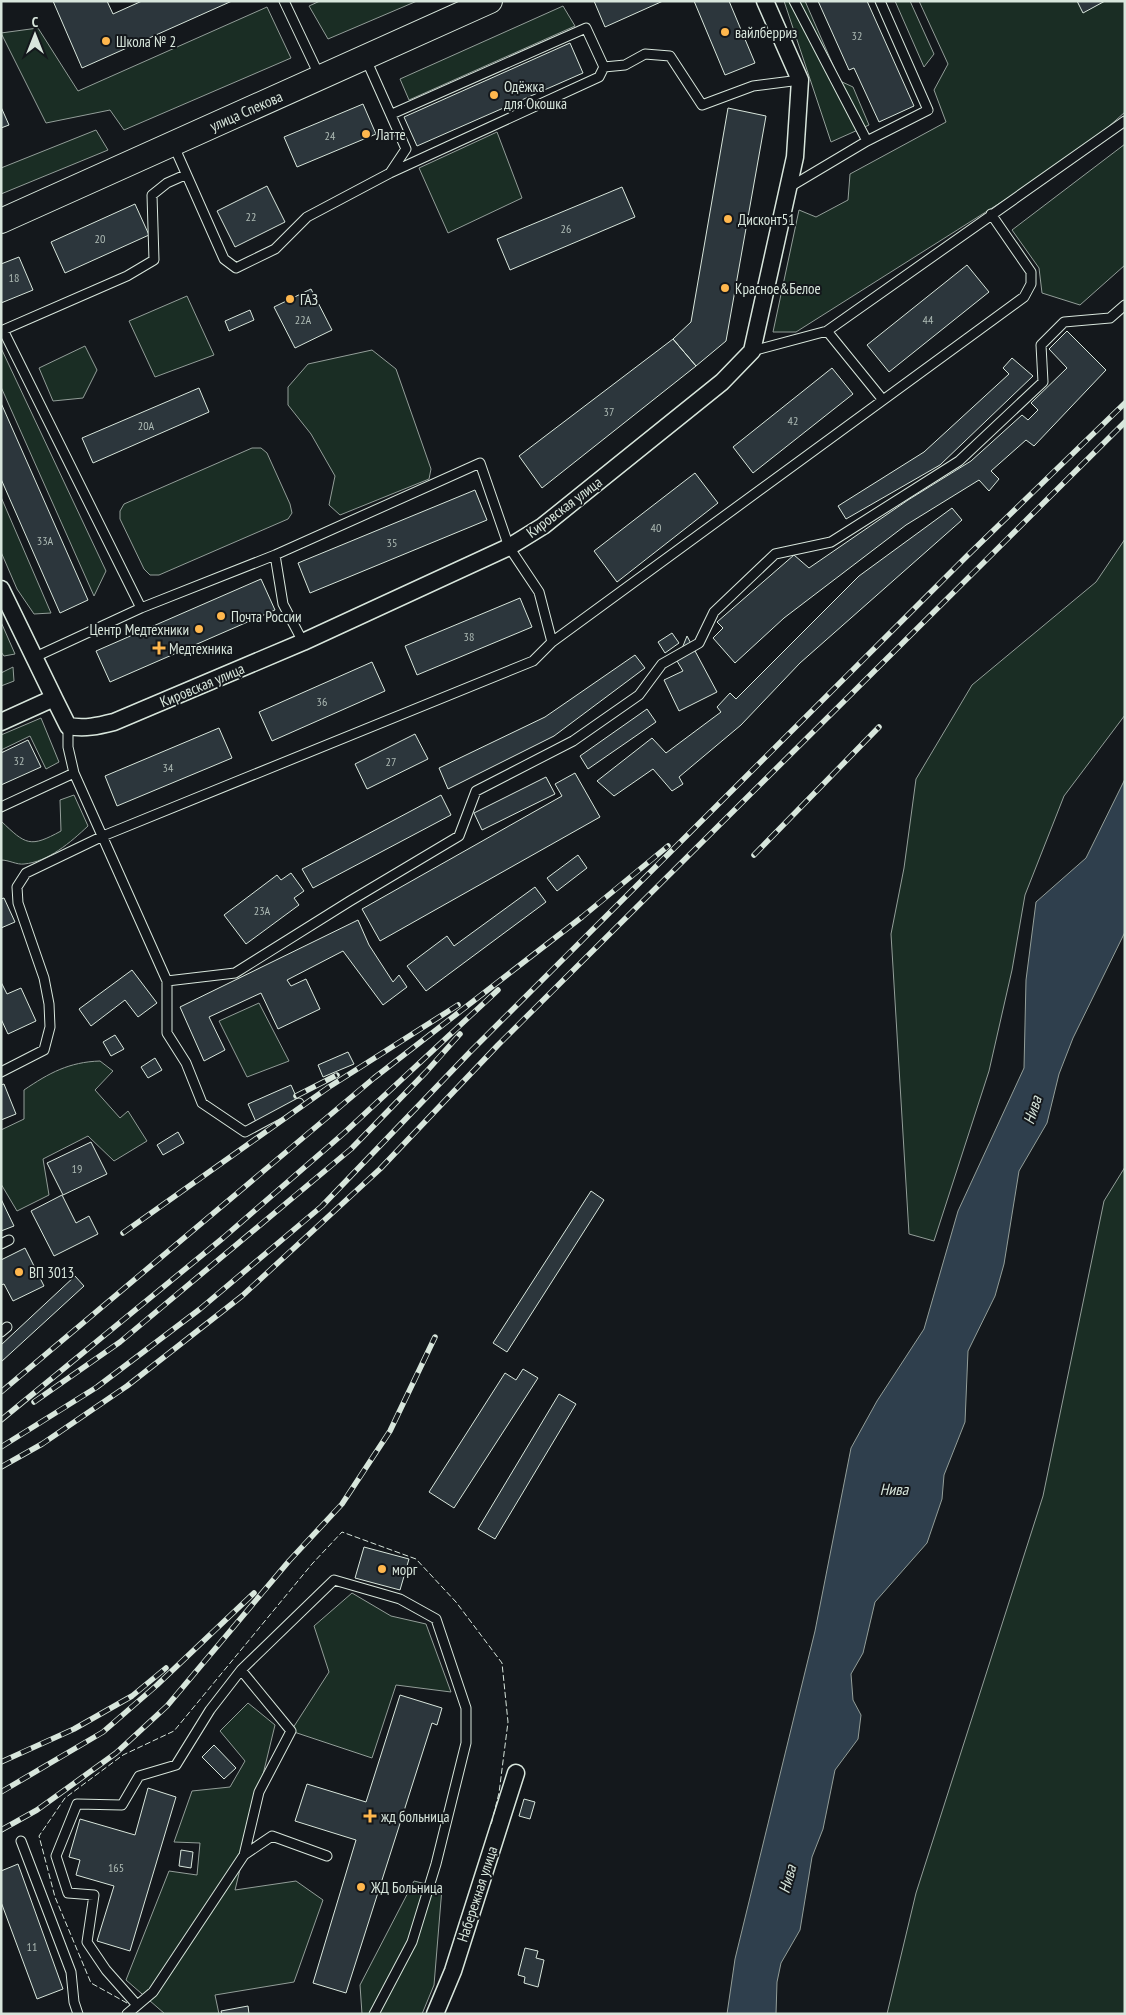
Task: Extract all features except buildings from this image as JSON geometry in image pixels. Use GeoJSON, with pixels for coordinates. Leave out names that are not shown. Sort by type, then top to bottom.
{"type":"FeatureCollection","features":[{"type":"Feature","properties":{"kind":"main road","name":"улица Спекова"},"geometry":{"type":"LineString","coordinates":[[1,220],[490,1]]}},
{"type":"Feature","properties":{"kind":"street"},"geometry":{"type":"LineString","coordinates":[[752,351],[786,189],[795,157],[800,80],[765,1]]}},
{"type":"Feature","properties":{"kind":"street","name":"Кировская улица"},"geometry":{"type":"LineString","coordinates":[[68,726],[94,727],[114,722],[303,642],[509,547],[559,514],[722,382],[752,351]]}},
{"type":"Feature","properties":{"kind":"street"},"geometry":{"type":"LineString","coordinates":[[1,589],[33,658],[68,726]]}},
{"type":"Feature","properties":{"kind":"street"},"geometry":{"type":"LineString","coordinates":[[1,722],[54,698]]}},
{"type":"Feature","properties":{"kind":"street","name":"Набережная улица"},"geometry":{"type":"LineString","coordinates":[[435,2014],[453,1971],[516,1774]]}},
{"type":"Feature","properties":{"kind":"lane"},"geometry":{"type":"LineString","coordinates":[[284,1],[320,78]]}},
{"type":"Feature","properties":{"kind":"lane"},"geometry":{"type":"LineString","coordinates":[[794,1],[867,141]]}},
{"type":"Feature","properties":{"kind":"lane"},"geometry":{"type":"LineString","coordinates":[[786,189],[867,141],[928,110],[880,1]]}},
{"type":"Feature","properties":{"kind":"lane"},"geometry":{"type":"LineString","coordinates":[[392,114],[586,28],[604,67]]}},
{"type":"Feature","properties":{"kind":"lane"},"geometry":{"type":"LineString","coordinates":[[604,67],[625,64],[645,54],[670,56],[702,105],[753,86],[800,80]]}},
{"type":"Feature","properties":{"kind":"lane"},"geometry":{"type":"LineString","coordinates":[[365,57],[406,148],[390,173]]}},
{"type":"Feature","properties":{"kind":"lane"},"geometry":{"type":"LineString","coordinates":[[172,144],[224,258],[236,268],[274,249],[307,217],[390,173],[599,77],[604,67]]}},
{"type":"Feature","properties":{"kind":"lane"},"geometry":{"type":"LineString","coordinates":[[752,351],[827,331],[1125,121]]}},
{"type":"Feature","properties":{"kind":"lane"},"geometry":{"type":"LineString","coordinates":[[141,608],[2,331],[127,276],[154,260],[152,195],[167,183],[185,174]]}},
{"type":"Feature","properties":{"kind":"lane"},"geometry":{"type":"LineString","coordinates":[[1,1072],[44,1050],[50,1027],[44,978],[18,903],[17,887],[26,872],[103,836],[533,661],[552,642],[1024,297],[1031,284],[1030,272],[991,214]]}},
{"type":"Feature","properties":{"kind":"lane"},"geometry":{"type":"LineString","coordinates":[[167,981],[235,973],[459,836],[476,791],[573,741],[639,695],[662,664],[699,642],[714,612],[775,554],[831,542],[958,461],[1043,382],[1041,345],[1064,322],[1110,318],[1125,305]]}},
{"type":"Feature","properties":{"kind":"lane"},"geometry":{"type":"LineString","coordinates":[[827,331],[883,400]]}},
{"type":"Feature","properties":{"kind":"lane"},"geometry":{"type":"LineString","coordinates":[[33,658],[141,608],[275,556],[480,463],[509,547],[539,592],[552,642]]}},
{"type":"Feature","properties":{"kind":"lane"},"geometry":{"type":"LineString","coordinates":[[275,556],[283,604],[303,642]]}},
{"type":"Feature","properties":{"kind":"lane"},"geometry":{"type":"LineString","coordinates":[[68,726],[68,747],[74,773],[167,981],[166,1033],[186,1063],[202,1103],[246,1132],[299,1103]]}},
{"type":"Feature","properties":{"kind":"lane"},"geometry":{"type":"LineString","coordinates":[[1,807],[74,773]]}},
{"type":"Feature","properties":{"kind":"lane"},"geometry":{"type":"LineString","coordinates":[[137,2005],[106,1970],[87,1942],[94,1895],[68,1893],[56,1856],[77,1804],[122,1805],[139,1776],[176,1765],[210,1710],[241,1670],[334,1580],[400,1599],[436,1619],[466,1708],[466,1743],[436,1864],[412,1942],[374,2014]]}},
{"type":"Feature","properties":{"kind":"lane"},"geometry":{"type":"LineString","coordinates":[[127,2014],[152,1992],[244,1855],[259,1792],[291,1731],[241,1670]]}},
{"type":"Feature","properties":{"kind":"lane"},"geometry":{"type":"LineString","coordinates":[[244,1855],[272,1836],[327,1856]]}},
{"type":"Feature","properties":{"kind":"lane"},"geometry":{"type":"LineString","coordinates":[[21,1841],[71,1972],[74,2002],[78,2014]]}},
{"type":"Feature","properties":{"kind":"green space"},"geometry":{"type":"Polygon","coordinates":[[[320,1],[417,1],[328,39],[309,6],[320,1]]]}},
{"type":"Feature","properties":{"kind":"green space"},"geometry":{"type":"Polygon","coordinates":[[[784,1],[805,1],[840,81],[853,87],[869,125],[831,142],[784,1]]]}},
{"type":"Feature","properties":{"kind":"green space"},"geometry":{"type":"Polygon","coordinates":[[[895,1],[910,1],[934,54],[924,67],[895,1]]]}},
{"type":"Feature","properties":{"kind":"green space"},"geometry":{"type":"Polygon","coordinates":[[[919,1],[1125,1],[1125,112],[1079,153],[796,332],[773,332],[799,210],[816,217],[848,200],[850,174],[946,122],[934,90],[948,64],[919,1]]]}},
{"type":"Feature","properties":{"kind":"green space"},"geometry":{"type":"Polygon","coordinates":[[[563,6],[575,26],[409,100],[400,79],[563,6]]]}},
{"type":"Feature","properties":{"kind":"green space"},"geometry":{"type":"Polygon","coordinates":[[[267,7],[291,58],[124,130],[110,110],[46,123],[1,33],[38,28],[78,91],[267,7]]]}},
{"type":"Feature","properties":{"kind":"green space"},"geometry":{"type":"Polygon","coordinates":[[[96,130],[108,150],[1,194],[1,168],[96,130]]]}},
{"type":"Feature","properties":{"kind":"green space"},"geometry":{"type":"Polygon","coordinates":[[[497,132],[522,198],[448,233],[419,168],[497,132]]]}},
{"type":"Feature","properties":{"kind":"green space"},"geometry":{"type":"Polygon","coordinates":[[[1125,144],[1125,265],[1080,305],[1042,293],[1039,268],[1012,230],[1125,144]]]}},
{"type":"Feature","properties":{"kind":"green space"},"geometry":{"type":"Polygon","coordinates":[[[187,296],[214,355],[155,377],[129,321],[187,296]]]}},
{"type":"Feature","properties":{"kind":"green space"},"geometry":{"type":"Polygon","coordinates":[[[85,346],[97,370],[83,398],[53,401],[39,368],[85,346]]]}},
{"type":"Feature","properties":{"kind":"green space"},"geometry":{"type":"Polygon","coordinates":[[[1,348],[106,571],[94,596],[1,387],[1,348]]]}},
{"type":"Feature","properties":{"kind":"green space"},"geometry":{"type":"Polygon","coordinates":[[[372,350],[396,369],[431,469],[429,479],[340,515],[329,505],[335,476],[311,434],[288,405],[288,387],[308,364],[372,350]]]}},
{"type":"Feature","properties":{"kind":"green space"},"geometry":{"type":"Polygon","coordinates":[[[252,448],[261,448],[267,453],[290,504],[292,513],[288,519],[159,575],[150,575],[144,569],[120,519],[120,511],[124,504],[252,448]]]}},
{"type":"Feature","properties":{"kind":"green space"},"geometry":{"type":"Polygon","coordinates":[[[1,497],[51,613],[34,614],[17,589],[1,552],[1,497]]]}},
{"type":"Feature","properties":{"kind":"green space"},"geometry":{"type":"Polygon","coordinates":[[[1125,539],[1125,715],[1064,796],[1025,895],[1012,970],[989,1071],[934,1241],[909,1234],[891,934],[904,868],[916,779],[972,685],[1096,582],[1125,539]]]}},
{"type":"Feature","properties":{"kind":"green space"},"geometry":{"type":"Polygon","coordinates":[[[1,622],[15,654],[4,656],[1,652],[1,622]]]}},
{"type":"Feature","properties":{"kind":"green space"},"geometry":{"type":"Polygon","coordinates":[[[13,667],[14,681],[1,686],[1,673],[13,667]]]}},
{"type":"Feature","properties":{"kind":"green space"},"geometry":{"type":"Polygon","coordinates":[[[41,718],[59,762],[46,769],[30,736],[1,750],[1,735],[41,718]]]}},
{"type":"Feature","properties":{"kind":"green space"},"geometry":{"type":"Polygon","coordinates":[[[74,795],[88,826],[67,845],[33,862],[21,864],[1,860],[1,821],[23,839],[35,842],[42,840],[61,831],[60,800],[74,795]]]}},
{"type":"Feature","properties":{"kind":"green space"},"geometry":{"type":"Polygon","coordinates":[[[259,1003],[289,1061],[247,1077],[219,1021],[259,1003]]]}},
{"type":"Feature","properties":{"kind":"green space"},"geometry":{"type":"Polygon","coordinates":[[[100,1061],[113,1071],[95,1090],[120,1118],[128,1111],[147,1141],[114,1161],[88,1136],[43,1159],[49,1195],[17,1211],[1,1184],[1,1130],[24,1119],[24,1090],[42,1078],[69,1066],[100,1061]]]}},
{"type":"Feature","properties":{"kind":"green space"},"geometry":{"type":"Polygon","coordinates":[[[1125,1167],[1125,2014],[887,2014],[916,1893],[1043,1496],[1104,1201],[1125,1167]]]}},
{"type":"Feature","properties":{"kind":"green space"},"geometry":{"type":"Polygon","coordinates":[[[352,1593],[391,1616],[426,1624],[451,1692],[396,1685],[372,1758],[291,1731],[329,1672],[314,1626],[352,1593]]]}},
{"type":"Feature","properties":{"kind":"green space"},"geometry":{"type":"Polygon","coordinates":[[[248,1703],[275,1725],[235,1890],[296,1881],[323,1900],[294,1982],[215,1995],[219,2014],[165,2014],[126,1980],[169,1871],[197,1875],[200,1843],[174,1842],[192,1791],[230,1787],[245,1761],[220,1731],[248,1703]]]}},
{"type":"Feature","properties":{"kind":"green space"},"geometry":{"type":"Polygon","coordinates":[[[414,1881],[442,1888],[434,1985],[422,2014],[362,2014],[360,1985],[414,1881]]]}},
{"type":"Feature","properties":{"kind":"water","name":"Нива"},"geometry":{"type":"Polygon","coordinates":[[[1125,779],[1125,932],[1073,1038],[1059,1074],[1047,1123],[1019,1171],[1004,1264],[995,1296],[968,1351],[965,1422],[944,1475],[942,1499],[927,1543],[875,1602],[863,1653],[851,1674],[853,1700],[861,1715],[858,1739],[835,1770],[823,1829],[812,1857],[800,1930],[781,1963],[777,1982],[776,2014],[727,2014],[735,1959],[815,1631],[851,1448],[877,1401],[924,1329],[958,1211],[1024,1068],[1026,980],[1036,902],[1086,858],[1125,779]]]}},
{"type":"Feature","properties":{"kind":"railway"},"geometry":{"type":"LineString","coordinates":[[1,1447],[97,1387],[200,1309],[322,1206],[471,1051],[967,556],[1125,403]]}},
{"type":"Feature","properties":{"kind":"railway"},"geometry":{"type":"LineString","coordinates":[[1,1467],[42,1444],[127,1386],[242,1296],[380,1169],[498,1045],[1125,422]]}},
{"type":"Feature","properties":{"kind":"railway"},"geometry":{"type":"LineString","coordinates":[[754,855],[879,727]]}},
{"type":"Feature","properties":{"kind":"railway"},"geometry":{"type":"LineString","coordinates":[[1,1392],[374,1078],[582,917],[668,846]]}},
{"type":"Feature","properties":{"kind":"railway"},"geometry":{"type":"LineString","coordinates":[[1,1420],[223,1238],[344,1133],[498,990]]}},
{"type":"Feature","properties":{"kind":"railway"},"geometry":{"type":"LineString","coordinates":[[123,1233],[329,1087],[458,1005]]}},
{"type":"Feature","properties":{"kind":"railway"},"geometry":{"type":"LineString","coordinates":[[34,1402],[120,1342],[351,1149],[460,1034]]}},
{"type":"Feature","properties":{"kind":"railway"},"geometry":{"type":"LineString","coordinates":[[296,1096],[337,1075]]}},
{"type":"Feature","properties":{"kind":"railway"},"geometry":{"type":"LineString","coordinates":[[1,1830],[37,1810],[116,1753],[167,1706],[289,1561],[342,1504],[390,1431],[435,1337]]}},
{"type":"Feature","properties":{"kind":"railway"},"geometry":{"type":"LineString","coordinates":[[1,1792],[103,1732],[157,1685],[254,1593]]}},
{"type":"Feature","properties":{"kind":"railway"},"geometry":{"type":"LineString","coordinates":[[1,1762],[74,1729],[132,1696],[166,1668]]}},
{"type":"Feature","properties":{"kind":"fence"},"geometry":{"type":"LineString","coordinates":[[127,2003],[91,1983],[55,1897],[39,1836],[65,1798],[123,1755],[174,1731],[312,1564],[342,1532],[416,1559],[456,1602],[502,1663],[508,1722],[499,1793],[491,1825]]}},
{"type":"Feature","properties":{"kind":"place","name":"вайлберриз"},"geometry":{"type":"Point","coordinates":[725,32]}},
{"type":"Feature","properties":{"kind":"place","name":"Школа № 2"},"geometry":{"type":"Point","coordinates":[106,41]}},
{"type":"Feature","properties":{"kind":"place","name":"Одёжка для Окошка"},"geometry":{"type":"Point","coordinates":[494,95]}},
{"type":"Feature","properties":{"kind":"place","name":"Латте"},"geometry":{"type":"Point","coordinates":[366,134]}},
{"type":"Feature","properties":{"kind":"place","name":"Дисконт51"},"geometry":{"type":"Point","coordinates":[728,219]}},
{"type":"Feature","properties":{"kind":"place","name":"Красное&Белое"},"geometry":{"type":"Point","coordinates":[725,288]}},
{"type":"Feature","properties":{"kind":"place","name":"ГАЗ"},"geometry":{"type":"Point","coordinates":[290,299]}},
{"type":"Feature","properties":{"kind":"place","name":"Почта России"},"geometry":{"type":"Point","coordinates":[221,616]}},
{"type":"Feature","properties":{"kind":"place","name":"Центр Медтехники"},"geometry":{"type":"Point","coordinates":[199,629]}},
{"type":"Feature","properties":{"kind":"place","name":"Медтехника"},"geometry":{"type":"Point","coordinates":[159,648]}},
{"type":"Feature","properties":{"kind":"place","name":"ВП 3013"},"geometry":{"type":"Point","coordinates":[19,1272]}},
{"type":"Feature","properties":{"kind":"place","name":"морг"},"geometry":{"type":"Point","coordinates":[382,1569]}},
{"type":"Feature","properties":{"kind":"place","name":"жд больница"},"geometry":{"type":"Point","coordinates":[370,1816]}},
{"type":"Feature","properties":{"kind":"place","name":"ЖД Больница"},"geometry":{"type":"Point","coordinates":[361,1887]}}]}
